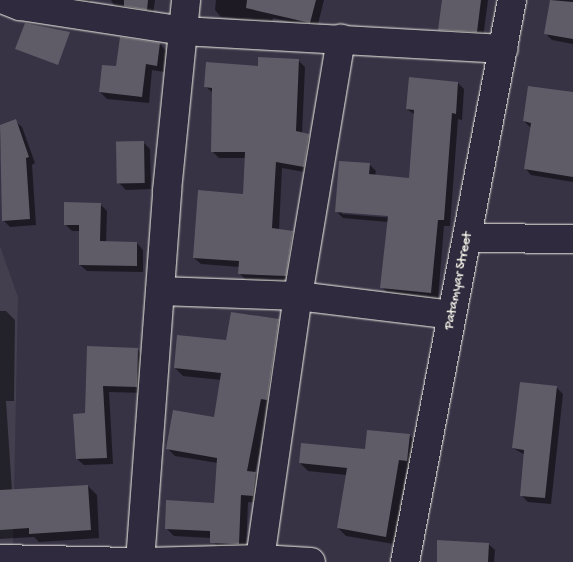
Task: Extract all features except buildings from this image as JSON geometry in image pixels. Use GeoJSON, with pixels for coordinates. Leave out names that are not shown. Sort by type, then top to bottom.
{"type":"FeatureCollection","features":[{"type":"Feature","properties":{"kind":"street"},"geometry":{"type":"LineString","coordinates":[[4,0],[20,6],[183,31],[502,49]]}},
{"type":"Feature","properties":{"kind":"street"},"geometry":{"type":"LineString","coordinates":[[186,0],[160,291],[142,562],[260,560],[311,562]]}},
{"type":"Feature","properties":{"kind":"street","name":"Patamyar Street"},"geometry":{"type":"LineString","coordinates":[[405,562],[512,0]]}},
{"type":"Feature","properties":{"kind":"street"},"geometry":{"type":"LineString","coordinates":[[260,560],[298,296],[341,40]]}},
{"type":"Feature","properties":{"kind":"street"},"geometry":{"type":"LineString","coordinates":[[467,238],[573,239]]}},
{"type":"Feature","properties":{"kind":"street"},"geometry":{"type":"LineString","coordinates":[[160,291],[298,296],[452,315]]}},
{"type":"Feature","properties":{"kind":"street"},"geometry":{"type":"LineString","coordinates":[[0,558],[134,562]]}},
{"type":"Feature","properties":{"kind":"shaded area"},"geometry":{"type":"Polygon","coordinates":[[[0,246],[18,297],[13,547],[0,547],[0,246]]]}}]}
